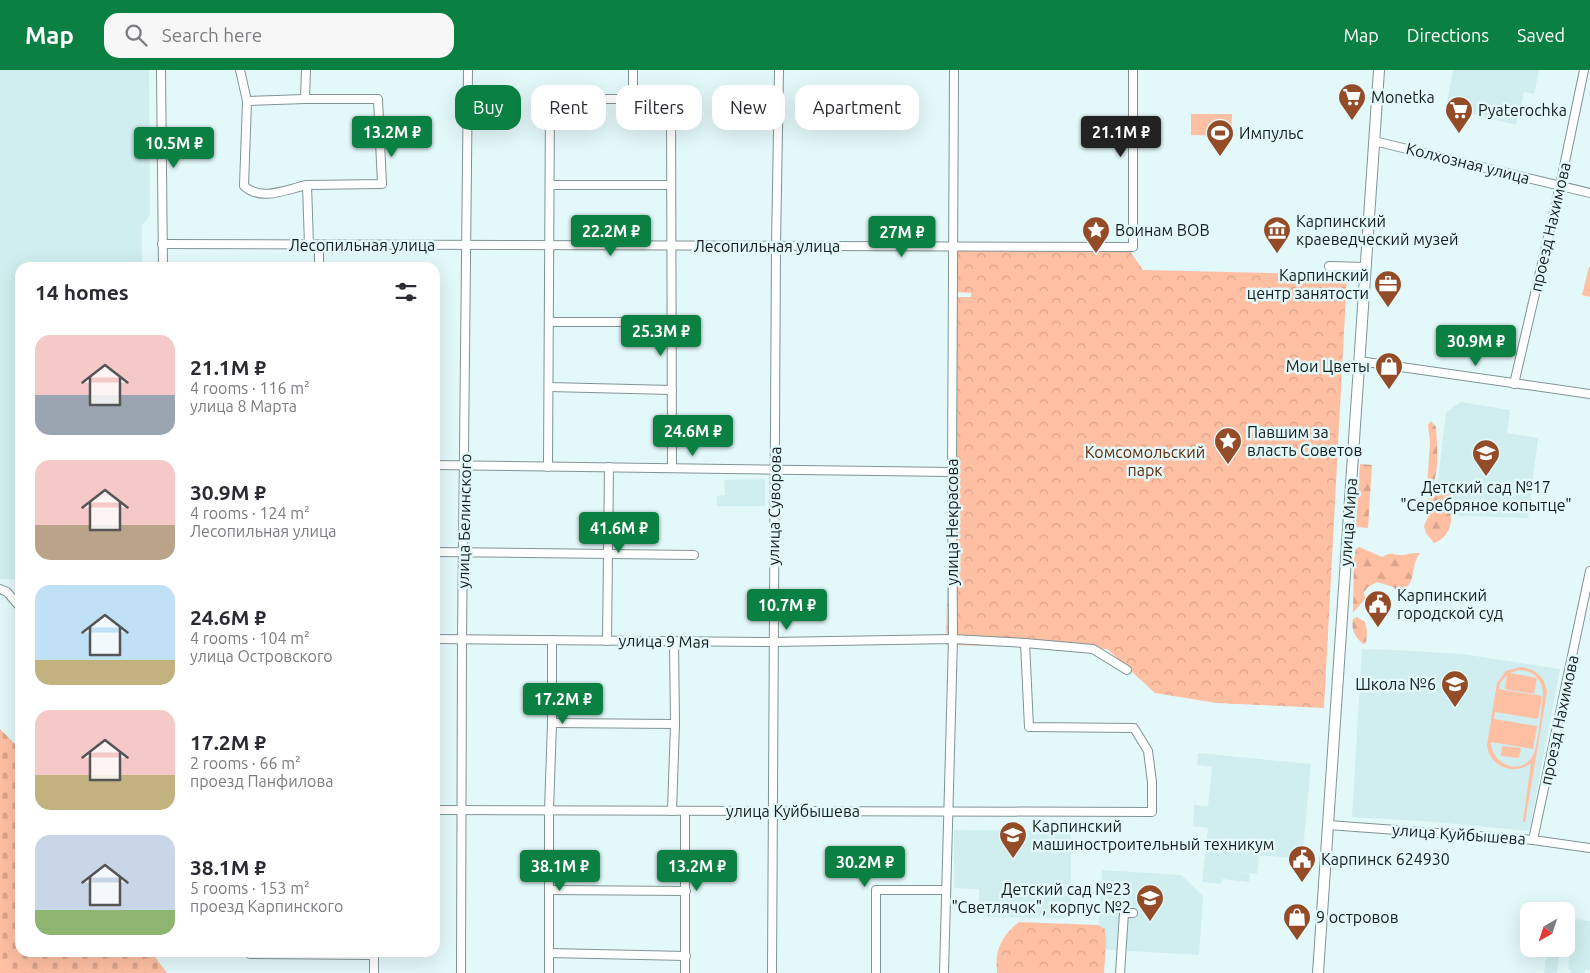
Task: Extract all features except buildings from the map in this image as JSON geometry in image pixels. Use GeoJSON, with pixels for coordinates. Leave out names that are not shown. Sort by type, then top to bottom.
{"type":"FeatureCollection","features":[{"type":"Feature","properties":{"kind":"main road","name":"улица Мира"},"geometry":{"type":"LineString","coordinates":[[1318,973],[1379,70]]}},
{"type":"Feature","properties":{"kind":"street"},"geometry":{"type":"LineString","coordinates":[[161,70],[163,262]]}},
{"type":"Feature","properties":{"kind":"street"},"geometry":{"type":"LineString","coordinates":[[240,70],[246,101],[244,186],[259,194],[272,194],[307,185],[382,184],[378,99],[246,101]]}},
{"type":"Feature","properties":{"kind":"street"},"geometry":{"type":"LineString","coordinates":[[305,99],[306,70]]}},
{"type":"Feature","properties":{"kind":"street","name":"улица Белинского"},"geometry":{"type":"LineString","coordinates":[[461,973],[462,639],[468,70]]}},
{"type":"Feature","properties":{"kind":"street"},"geometry":{"type":"LineString","coordinates":[[633,70],[633,85]]}},
{"type":"Feature","properties":{"kind":"street","name":"улица Суворова"},"geometry":{"type":"LineString","coordinates":[[772,973],[772,642],[779,70]]}},
{"type":"Feature","properties":{"kind":"street","name":"улица Некрасова"},"geometry":{"type":"LineString","coordinates":[[944,973],[953,639],[954,70]]}},
{"type":"Feature","properties":{"kind":"street","name":"Лесопильная улица"},"geometry":{"type":"LineString","coordinates":[[162,244],[1133,247],[1133,70]]}},
{"type":"Feature","properties":{"kind":"street","name":"проезд Нахимова"},"geometry":{"type":"LineString","coordinates":[[1514,384],[1560,186],[1584,70]]}},
{"type":"Feature","properties":{"kind":"street"},"geometry":{"type":"LineString","coordinates":[[548,467],[550,99],[616,99]]}},
{"type":"Feature","properties":{"kind":"street"},"geometry":{"type":"LineString","coordinates":[[671,130],[672,468]]}},
{"type":"Feature","properties":{"kind":"street","name":"Колхозная улица"},"geometry":{"type":"LineString","coordinates":[[1374,141],[1590,193]]}},
{"type":"Feature","properties":{"kind":"street"},"geometry":{"type":"LineString","coordinates":[[550,184],[671,185]]}},
{"type":"Feature","properties":{"kind":"street"},"geometry":{"type":"LineString","coordinates":[[307,185],[309,245]]}},
{"type":"Feature","properties":{"kind":"street"},"geometry":{"type":"LineString","coordinates":[[319,245],[319,262]]}},
{"type":"Feature","properties":{"kind":"street"},"geometry":{"type":"LineString","coordinates":[[1329,266],[1366,268]]}},
{"type":"Feature","properties":{"kind":"street"},"geometry":{"type":"LineString","coordinates":[[550,322],[672,322]]}},
{"type":"Feature","properties":{"kind":"street"},"geometry":{"type":"LineString","coordinates":[[1359,361],[1590,394]]}},
{"type":"Feature","properties":{"kind":"street"},"geometry":{"type":"LineString","coordinates":[[549,387],[672,390]]}},
{"type":"Feature","properties":{"kind":"street"},"geometry":{"type":"LineString","coordinates":[[440,465],[952,472]]}},
{"type":"Feature","properties":{"kind":"street"},"geometry":{"type":"LineString","coordinates":[[606,641],[610,468]]}},
{"type":"Feature","properties":{"kind":"street"},"geometry":{"type":"LineString","coordinates":[[440,552],[694,555]]}},
{"type":"Feature","properties":{"kind":"street","name":"проезд Нахимова"},"geometry":{"type":"LineString","coordinates":[[1533,840],[1586,608],[1590,571]]}},
{"type":"Feature","properties":{"kind":"street"},"geometry":{"type":"LineString","coordinates":[[0,589],[7,592],[15,601]]}},
{"type":"Feature","properties":{"kind":"street","name":"улица 9 Мая"},"geometry":{"type":"LineString","coordinates":[[440,639],[772,642],[953,639],[1093,649],[1127,670]]}},
{"type":"Feature","properties":{"kind":"street"},"geometry":{"type":"LineString","coordinates":[[549,973],[552,640]]}},
{"type":"Feature","properties":{"kind":"street"},"geometry":{"type":"LineString","coordinates":[[672,811],[675,724],[674,641]]}},
{"type":"Feature","properties":{"kind":"street","name":"улица Куйбышева"},"geometry":{"type":"LineString","coordinates":[[440,810],[1152,812],[1152,782],[1148,751],[1134,728],[1029,726],[1025,643]]}},
{"type":"Feature","properties":{"kind":"street"},"geometry":{"type":"LineString","coordinates":[[552,723],[675,724]]}},
{"type":"Feature","properties":{"kind":"street"},"geometry":{"type":"LineString","coordinates":[[685,811],[685,973]]}},
{"type":"Feature","properties":{"kind":"street","name":"улица Куйбышева"},"geometry":{"type":"LineString","coordinates":[[1328,825],[1533,840],[1590,848]]}},
{"type":"Feature","properties":{"kind":"street"},"geometry":{"type":"LineString","coordinates":[[549,890],[686,892]]}},
{"type":"Feature","properties":{"kind":"street"},"geometry":{"type":"LineString","coordinates":[[876,973],[876,890],[946,890]]}},
{"type":"Feature","properties":{"kind":"street"},"geometry":{"type":"LineString","coordinates":[[1120,973],[1124,913],[1133,913]]}},
{"type":"Feature","properties":{"kind":"street"},"geometry":{"type":"LineString","coordinates":[[549,953],[686,956]]}},
{"type":"Feature","properties":{"kind":"street"},"geometry":{"type":"LineString","coordinates":[[374,957],[374,973]]}},
{"type":"Feature","properties":{"kind":"shaded area"},"geometry":{"type":"Polygon","coordinates":[[[0,70],[149,70],[150,215],[142,225],[142,262],[15,262],[15,579],[0,579],[0,70]]]}},
{"type":"Feature","properties":{"kind":"shaded area"},"geometry":{"type":"Polygon","coordinates":[[[1453,70],[1539,70],[1534,94],[1524,92],[1516,125],[1446,108],[1453,70]]]}},
{"type":"Feature","properties":{"kind":"shaded area","name":"Детский сад №17 \"Серебряное копытце\""},"geometry":{"type":"Polygon","coordinates":[[[1461,402],[1510,410],[1507,433],[1538,438],[1528,518],[1434,515],[1446,412],[1461,402]]]}},
{"type":"Feature","properties":{"kind":"shaded area"},"geometry":{"type":"Polygon","coordinates":[[[765,479],[765,506],[717,506],[717,496],[725,495],[724,480],[765,479]]]}},
{"type":"Feature","properties":{"kind":"shaded area","name":"Школа №6"},"geometry":{"type":"Polygon","coordinates":[[[1362,649],[1462,654],[1560,669],[1529,831],[1435,822],[1352,817],[1362,649]]]}},
{"type":"Feature","properties":{"kind":"shaded area"},"geometry":{"type":"Polygon","coordinates":[[[1198,753],[1311,764],[1302,859],[1259,855],[1257,874],[1240,872],[1250,874],[1249,882],[1222,879],[1221,884],[1202,882],[1208,828],[1193,826],[1194,805],[1208,806],[1212,767],[1197,765],[1198,753]]]}},
{"type":"Feature","properties":{"kind":"shaded area","name":"Карпинский машиностроительный техникум"},"geometry":{"type":"Polygon","coordinates":[[[954,830],[1071,831],[1071,918],[984,917],[984,904],[979,904],[979,889],[954,888],[954,830]]]}},
{"type":"Feature","properties":{"kind":"shaded area","name":"Детский сад №23 \"Светлячок\", корпус №2"},"geometry":{"type":"Polygon","coordinates":[[[1102,870],[1181,875],[1203,896],[1199,955],[1097,949],[1102,870]]]}},
{"type":"Feature","properties":{"kind":"shaded area"},"geometry":{"type":"Polygon","coordinates":[[[1575,919],[1590,921],[1590,970],[1585,970],[1585,973],[1570,973],[1571,969],[1568,969],[1569,958],[1575,958],[1575,919]]]}},
{"type":"Feature","properties":{"kind":"shaded area"},"geometry":{"type":"Polygon","coordinates":[[[1546,958],[1559,958],[1557,973],[1544,973],[1546,958]]]}},
{"type":"Feature","properties":{"kind":"green space"},"geometry":{"type":"Polygon","coordinates":[[[1191,114],[1232,114],[1231,136],[1191,135],[1191,114]]]}},
{"type":"Feature","properties":{"kind":"green space","name":"Комсомольский парк"},"geometry":{"type":"Polygon","coordinates":[[[956,247],[1130,251],[1143,270],[1347,276],[1324,708],[1216,703],[1155,693],[1107,649],[946,645],[954,297],[971,297],[971,293],[955,292],[956,247]]]}},
{"type":"Feature","properties":{"kind":"green space"},"geometry":{"type":"Polygon","coordinates":[[[1590,267],[1590,297],[1582,295],[1590,267]]]}},
{"type":"Feature","properties":{"kind":"green space"},"geometry":{"type":"Polygon","coordinates":[[[1431,421],[1436,427],[1437,459],[1436,475],[1431,488],[1427,487],[1430,442],[1428,425],[1431,421]]]}},
{"type":"Feature","properties":{"kind":"green space"},"geometry":{"type":"Polygon","coordinates":[[[1360,464],[1372,465],[1368,528],[1356,527],[1360,464]]]}},
{"type":"Feature","properties":{"kind":"green space"},"geometry":{"type":"Polygon","coordinates":[[[1440,492],[1452,493],[1453,498],[1445,505],[1451,515],[1451,521],[1448,532],[1434,543],[1426,533],[1424,526],[1428,517],[1429,499],[1440,492]]]}},
{"type":"Feature","properties":{"kind":"green space"},"geometry":{"type":"Polygon","coordinates":[[[1359,547],[1382,557],[1391,554],[1420,553],[1414,565],[1412,579],[1406,588],[1400,593],[1393,587],[1377,582],[1368,587],[1364,592],[1365,599],[1353,613],[1354,559],[1356,549],[1359,547]]]}},
{"type":"Feature","properties":{"kind":"green space"},"geometry":{"type":"Polygon","coordinates":[[[1357,617],[1365,622],[1367,631],[1366,643],[1363,644],[1353,630],[1353,619],[1357,617]]]}},
{"type":"Feature","properties":{"kind":"green space"},"geometry":{"type":"Polygon","coordinates":[[[1520,667],[1535,671],[1542,678],[1547,692],[1525,822],[1523,822],[1531,763],[1518,769],[1504,767],[1492,759],[1487,745],[1497,683],[1506,671],[1520,667]],[[1523,670],[1510,673],[1537,678],[1534,694],[1505,689],[1507,675],[1500,683],[1499,689],[1542,696],[1538,719],[1495,712],[1494,719],[1537,726],[1533,749],[1491,742],[1493,751],[1502,763],[1516,767],[1523,765],[1534,753],[1539,733],[1543,695],[1543,689],[1536,676],[1523,670]]]}},
{"type":"Feature","properties":{"kind":"green space"},"geometry":{"type":"Polygon","coordinates":[[[0,729],[15,744],[15,957],[155,957],[167,973],[0,973],[0,729]]]}},
{"type":"Feature","properties":{"kind":"green space"},"geometry":{"type":"Polygon","coordinates":[[[1502,746],[1521,748],[1519,758],[1501,756],[1502,746]]]}},
{"type":"Feature","properties":{"kind":"green space"},"geometry":{"type":"Polygon","coordinates":[[[1019,922],[1098,925],[1105,929],[1104,973],[997,973],[998,951],[1002,941],[1019,922]]]}},
{"type":"Feature","properties":{"kind":"place","name":"Monetka"},"geometry":{"type":"Point","coordinates":[1352,121]}},
{"type":"Feature","properties":{"kind":"place","name":"Pyaterochka"},"geometry":{"type":"Point","coordinates":[1459,134]}},
{"type":"Feature","properties":{"kind":"place","name":"Импульс"},"geometry":{"type":"Point","coordinates":[1220,157]}},
{"type":"Feature","properties":{"kind":"place","name":"Воинам ВОВ"},"geometry":{"type":"Point","coordinates":[1096,254]}},
{"type":"Feature","properties":{"kind":"place","name":"Карпинский краеведческий музей"},"geometry":{"type":"Point","coordinates":[1277,254]}},
{"type":"Feature","properties":{"kind":"place","name":"Карпинский центр занятости"},"geometry":{"type":"Point","coordinates":[1388,308]}},
{"type":"Feature","properties":{"kind":"place","name":"Мои Цветы"},"geometry":{"type":"Point","coordinates":[1389,390]}},
{"type":"Feature","properties":{"kind":"place","name":"Павшим за власть Советов"},"geometry":{"type":"Point","coordinates":[1228,465]}},
{"type":"Feature","properties":{"kind":"place","name":"Детский сад №17 \"Серебряное копытце\""},"geometry":{"type":"Point","coordinates":[1486,477]}},
{"type":"Feature","properties":{"kind":"place","name":"Карпинский городской суд"},"geometry":{"type":"Point","coordinates":[1378,628]}},
{"type":"Feature","properties":{"kind":"place","name":"Школа №6"},"geometry":{"type":"Point","coordinates":[1455,708]}},
{"type":"Feature","properties":{"kind":"place","name":"Карпинский машиностроительный техникум"},"geometry":{"type":"Point","coordinates":[1013,859]}},
{"type":"Feature","properties":{"kind":"place","name":"Карпинск 624930"},"geometry":{"type":"Point","coordinates":[1302,883]}},
{"type":"Feature","properties":{"kind":"place","name":"Детский сад №23 \"Светлячок\", корпус №2"},"geometry":{"type":"Point","coordinates":[1150,922]}},
{"type":"Feature","properties":{"kind":"place","name":"9 островов"},"geometry":{"type":"Point","coordinates":[1297,941]}}]}
